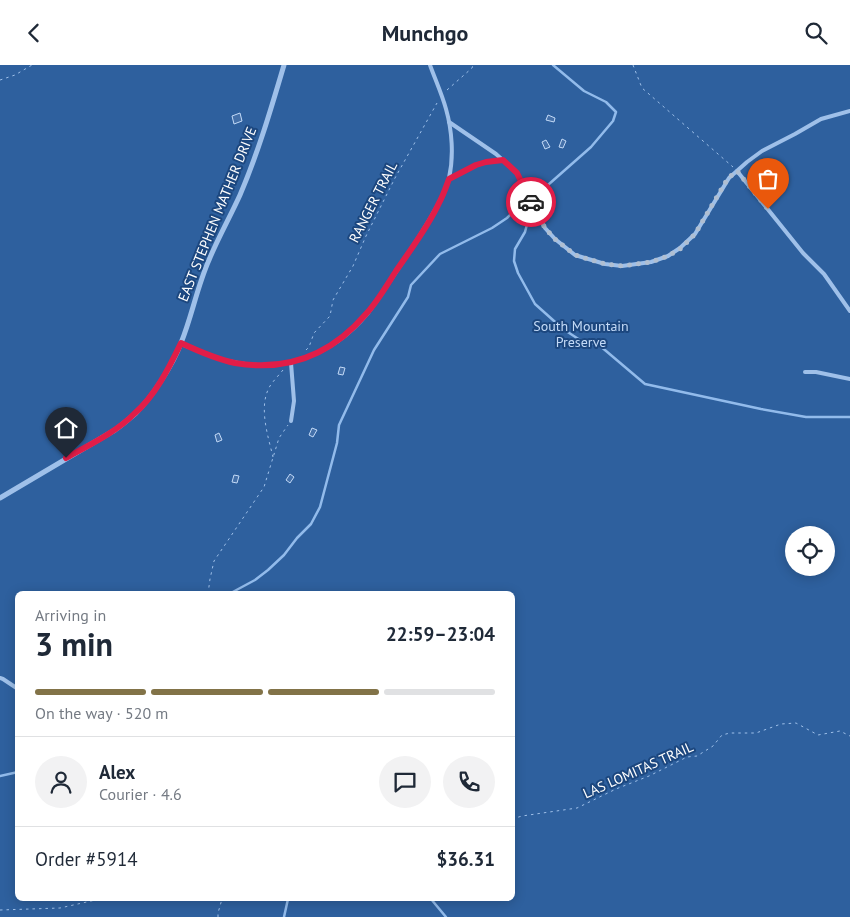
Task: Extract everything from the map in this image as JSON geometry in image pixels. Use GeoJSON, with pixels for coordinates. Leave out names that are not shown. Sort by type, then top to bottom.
{"type":"FeatureCollection","features":[{"type":"Feature","properties":{"kind":"street","name":"EAST STEPHEN MATHER DRIVE"},"geometry":{"type":"LineString","coordinates":[[0,498],[115,430],[135,413],[150,396],[165,374],[181,343],[196,292],[208,261],[248,176],[284,65]]}},
{"type":"Feature","properties":{"kind":"lane"},"geometry":{"type":"LineString","coordinates":[[181,343],[208,355],[234,363],[290,365],[331,345],[355,327],[368,313],[431,217],[449,179],[451,154],[449,122],[446,107],[430,65]]}},
{"type":"Feature","properties":{"kind":"lane"},"geometry":{"type":"LineString","coordinates":[[449,122],[503,160],[517,173],[545,228],[555,239],[575,255],[605,264],[622,266],[651,262],[680,249],[695,234],[728,178],[747,162],[762,151],[795,135],[821,119],[850,111]]}},
{"type":"Feature","properties":{"kind":"lane"},"geometry":{"type":"LineString","coordinates":[[449,179],[476,165],[503,160]]}},
{"type":"Feature","properties":{"kind":"lane"},"geometry":{"type":"LineString","coordinates":[[737,171],[803,253],[824,275],[850,311]]}},
{"type":"Feature","properties":{"kind":"lane"},"geometry":{"type":"LineString","coordinates":[[290,365],[294,401],[291,421]]}},
{"type":"Feature","properties":{"kind":"lane"},"geometry":{"type":"LineString","coordinates":[[805,372],[816,372],[850,379]]}},
{"type":"Feature","properties":{"kind":"lane"},"geometry":{"type":"LineString","coordinates":[[0,678],[15,687]]}},
{"type":"Feature","properties":{"kind":"path"},"geometry":{"type":"LineString","coordinates":[[0,81],[32,65]]}},
{"type":"Feature","properties":{"kind":"path","name":"RANGER TRAIL"},"geometry":{"type":"LineString","coordinates":[[306,351],[314,333],[330,316],[333,300],[354,266],[370,227],[441,95],[472,68],[473,65]]}},
{"type":"Feature","properties":{"kind":"path"},"geometry":{"type":"LineString","coordinates":[[633,65],[642,88],[737,171]]}},
{"type":"Feature","properties":{"kind":"path"},"geometry":{"type":"LineString","coordinates":[[273,457],[265,424],[265,402],[269,387],[283,369],[290,365]]}},
{"type":"Feature","properties":{"kind":"path"},"geometry":{"type":"LineString","coordinates":[[208,591],[214,561],[264,487],[279,439],[291,421]]}},
{"type":"Feature","properties":{"kind":"path","name":"LAS LOMITAS TRAIL"},"geometry":{"type":"LineString","coordinates":[[515,818],[577,808],[687,757],[697,756],[713,746],[722,735],[730,733],[756,733],[782,723],[796,723],[818,735],[840,731],[850,737]]}},
{"type":"Feature","properties":{"kind":"path"},"geometry":{"type":"LineString","coordinates":[[0,910],[60,908],[91,901]]}},
{"type":"Feature","properties":{"kind":"path"},"geometry":{"type":"LineString","coordinates":[[218,917],[221,901]]}},
{"type":"Feature","properties":{"kind":"green space","name":"South Mountain Preserve"},"geometry":{"type":"Polygon","coordinates":[[[0,65],[850,65],[850,917],[0,917],[0,65]]]}},
{"type":"Feature","properties":{"kind":"building"},"geometry":{"type":"Polygon","coordinates":[[[240,113],[242,121],[234,124],[232,116],[240,113]]]}},
{"type":"Feature","properties":{"kind":"building"},"geometry":{"type":"Polygon","coordinates":[[[548,115],[555,118],[554,122],[546,120],[548,115]]]}},
{"type":"Feature","properties":{"kind":"building"},"geometry":{"type":"Polygon","coordinates":[[[562,139],[566,141],[563,148],[559,147],[562,139]]]}},
{"type":"Feature","properties":{"kind":"building"},"geometry":{"type":"Polygon","coordinates":[[[546,140],[550,147],[545,149],[542,142],[546,140]]]}},
{"type":"Feature","properties":{"kind":"building"},"geometry":{"type":"Polygon","coordinates":[[[340,367],[345,368],[343,375],[338,374],[340,367]]]}},
{"type":"Feature","properties":{"kind":"building"},"geometry":{"type":"Polygon","coordinates":[[[312,428],[317,430],[313,437],[309,435],[312,428]]]}},
{"type":"Feature","properties":{"kind":"building"},"geometry":{"type":"Polygon","coordinates":[[[219,433],[222,440],[217,442],[215,435],[219,433]]]}},
{"type":"Feature","properties":{"kind":"building"},"geometry":{"type":"Polygon","coordinates":[[[290,474],[294,477],[290,483],[286,480],[290,474]]]}},
{"type":"Feature","properties":{"kind":"building"},"geometry":{"type":"Polygon","coordinates":[[[234,475],[239,476],[237,483],[232,482],[234,475]]]}},
{"type":"Feature","properties":{"kind":"waterway"},"geometry":{"type":"LineString","coordinates":[[235,591],[255,580],[268,570],[311,524],[320,507],[337,443],[339,425],[374,350],[408,297],[411,285],[440,254],[492,228],[540,192],[591,147],[613,121],[616,112],[606,102],[584,91],[553,65]]}},
{"type":"Feature","properties":{"kind":"waterway"},"geometry":{"type":"LineString","coordinates":[[530,202],[530,213],[525,232],[515,249],[514,261],[518,273],[535,304],[563,329],[580,340],[599,345],[645,384],[806,417],[850,417]]}},
{"type":"Feature","properties":{"kind":"waterway"},"geometry":{"type":"LineString","coordinates":[[0,776],[15,773]]}},
{"type":"Feature","properties":{"kind":"waterway"},"geometry":{"type":"LineString","coordinates":[[284,917],[288,901]]}},
{"type":"Feature","properties":{"kind":"waterway"},"geometry":{"type":"LineString","coordinates":[[433,901],[446,917]]}},
{"type":"Feature","properties":{"kind":"way so far"},"geometry":{"type":"LineString","coordinates":[[531,202],[545,228],[575,255],[605,264],[622,266],[651,262],[680,249],[695,234],[728,178],[737,171],[768,209]]}},
{"type":"Feature","properties":{"kind":"route"},"geometry":{"type":"LineString","coordinates":[[66,458],[115,430],[143,406],[172,363],[181,343],[208,355],[234,363],[264,365],[291,363],[300,360],[319,352],[340,339],[368,313],[384,290],[431,217],[449,179],[476,165],[503,160],[517,173],[531,202]]}}]}
